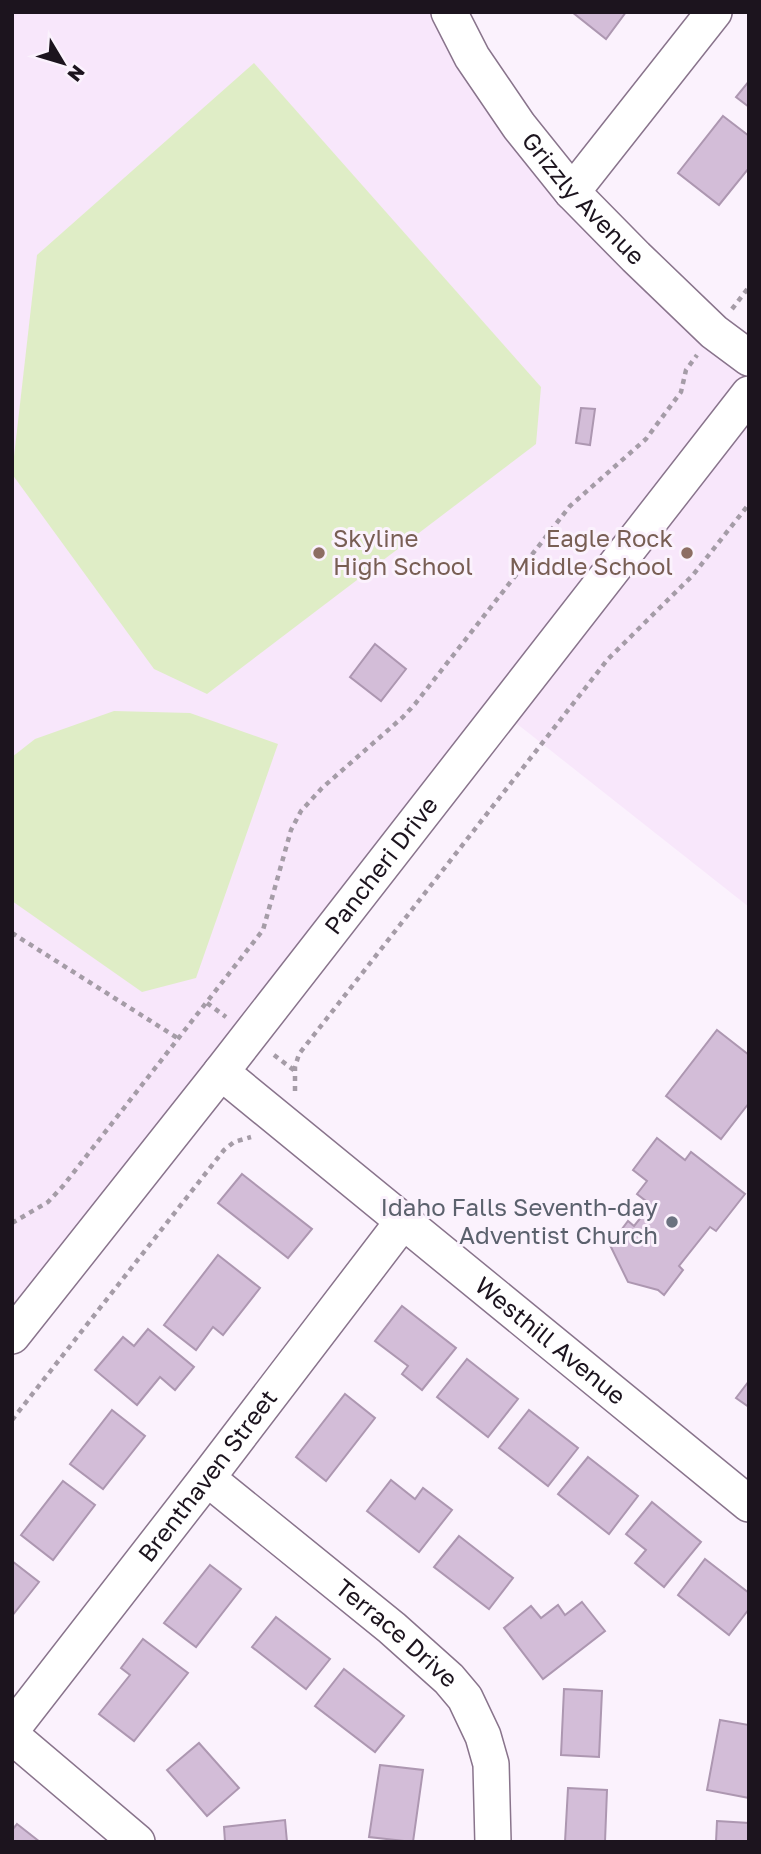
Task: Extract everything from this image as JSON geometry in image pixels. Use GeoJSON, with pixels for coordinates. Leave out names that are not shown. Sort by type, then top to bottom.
{"type":"FeatureCollection","features":[{"type":"Feature","properties":{"kind":"street","name":"Grizzly Avenue"},"geometry":{"type":"LineString","coordinates":[[449,12],[472,57],[519,126],[572,192],[715,332],[749,358]]}},
{"type":"Feature","properties":{"kind":"street"},"geometry":{"type":"LineString","coordinates":[[572,192],[714,12]]}},
{"type":"Feature","properties":{"kind":"street","name":"Pancheri Drive"},"geometry":{"type":"LineString","coordinates":[[12,1336],[749,394]]}},
{"type":"Feature","properties":{"kind":"street","name":"Westhill Avenue"},"geometry":{"type":"LineString","coordinates":[[221,1072],[749,1504]]}},
{"type":"Feature","properties":{"kind":"street","name":"Brenthaven Street"},"geometry":{"type":"LineString","coordinates":[[12,1729],[208,1478],[404,1220]]}},
{"type":"Feature","properties":{"kind":"street","name":"Terrace Drive"},"geometry":{"type":"LineString","coordinates":[[208,1478],[392,1628],[449,1679],[465,1698],[483,1736],[492,1764],[494,1842]]}},
{"type":"Feature","properties":{"kind":"street"},"geometry":{"type":"LineString","coordinates":[[12,1736],[137,1842]]}},
{"type":"Feature","properties":{"kind":"path"},"geometry":{"type":"LineString","coordinates":[[12,1223],[48,1202],[63,1186],[263,930],[292,830],[301,811],[322,788],[415,704],[570,506],[646,439],[681,391],[686,370]]}},
{"type":"Feature","properties":{"kind":"path"},"geometry":{"type":"LineString","coordinates":[[300,1097],[294,1085],[299,1054],[608,659],[693,575],[749,504]]}},
{"type":"Feature","properties":{"kind":"path"},"geometry":{"type":"LineString","coordinates":[[12,933],[179,1039]]}},
{"type":"Feature","properties":{"kind":"path"},"geometry":{"type":"LineString","coordinates":[[12,1420],[224,1150],[234,1142],[257,1137]]}},
{"type":"Feature","properties":{"kind":"shaded area","name":"Skyline High School"},"geometry":{"type":"Polygon","coordinates":[[[12,12],[449,12],[472,57],[749,358],[749,907],[502,712],[12,1336],[12,12]]]}},
{"type":"Feature","properties":{"kind":"green space"},"geometry":{"type":"Polygon","coordinates":[[[254,63],[541,387],[536,444],[207,694],[154,669],[12,474],[37,255],[254,63]]]}},
{"type":"Feature","properties":{"kind":"green space"},"geometry":{"type":"Polygon","coordinates":[[[114,711],[190,713],[278,744],[196,978],[142,992],[12,901],[12,757],[35,739],[114,711]]]}},
{"type":"Feature","properties":{"kind":"building"},"geometry":{"type":"Polygon","coordinates":[[[572,12],[626,12],[606,39],[572,12]]]}},
{"type":"Feature","properties":{"kind":"building"},"geometry":{"type":"Polygon","coordinates":[[[749,81],[749,107],[736,97],[749,81]]]}},
{"type":"Feature","properties":{"kind":"building"},"geometry":{"type":"Polygon","coordinates":[[[723,116],[749,136],[749,168],[719,205],[678,173],[723,116]]]}},
{"type":"Feature","properties":{"kind":"building"},"geometry":{"type":"Polygon","coordinates":[[[581,408],[595,409],[590,445],[576,443],[581,408]]]}},
{"type":"Feature","properties":{"kind":"building"},"geometry":{"type":"Polygon","coordinates":[[[375,644],[406,669],[381,701],[350,677],[375,644]]]}},
{"type":"Feature","properties":{"kind":"building"},"geometry":{"type":"Polygon","coordinates":[[[717,1030],[749,1055],[749,1103],[721,1139],[666,1096],[717,1030]]]}},
{"type":"Feature","properties":{"kind":"building"},"geometry":{"type":"Polygon","coordinates":[[[657,1138],[685,1160],[691,1152],[745,1194],[716,1231],[710,1227],[679,1266],[683,1270],[664,1295],[658,1290],[628,1282],[610,1245],[628,1221],[634,1226],[651,1205],[637,1194],[647,1181],[633,1170],[657,1138]]]}},
{"type":"Feature","properties":{"kind":"building"},"geometry":{"type":"Polygon","coordinates":[[[242,1174],[312,1229],[288,1258],[218,1203],[242,1174]]]}},
{"type":"Feature","properties":{"kind":"building"},"geometry":{"type":"Polygon","coordinates":[[[218,1255],[260,1288],[223,1335],[213,1327],[196,1350],[164,1325],[218,1255]]]}},
{"type":"Feature","properties":{"kind":"building"},"geometry":{"type":"Polygon","coordinates":[[[402,1306],[456,1348],[422,1390],[402,1374],[408,1366],[375,1341],[402,1306]]]}},
{"type":"Feature","properties":{"kind":"building"},"geometry":{"type":"Polygon","coordinates":[[[148,1329],[194,1367],[175,1390],[160,1377],[137,1405],[95,1370],[123,1337],[134,1346],[148,1329]]]}},
{"type":"Feature","properties":{"kind":"building"},"geometry":{"type":"Polygon","coordinates":[[[467,1359],[518,1399],[488,1437],[437,1397],[467,1359]]]}},
{"type":"Feature","properties":{"kind":"building"},"geometry":{"type":"Polygon","coordinates":[[[749,1381],[749,1407],[736,1398],[749,1381]]]}},
{"type":"Feature","properties":{"kind":"building"},"geometry":{"type":"Polygon","coordinates":[[[345,1394],[375,1418],[326,1481],[296,1457],[345,1394]]]}},
{"type":"Feature","properties":{"kind":"building"},"geometry":{"type":"Polygon","coordinates":[[[112,1410],[145,1436],[103,1489],[70,1464],[112,1410]]]}},
{"type":"Feature","properties":{"kind":"building"},"geometry":{"type":"Polygon","coordinates":[[[529,1410],[578,1448],[548,1486],[499,1448],[529,1410]]]}},
{"type":"Feature","properties":{"kind":"building"},"geometry":{"type":"Polygon","coordinates":[[[588,1457],[638,1496],[609,1534],[558,1494],[588,1457]]]}},
{"type":"Feature","properties":{"kind":"building"},"geometry":{"type":"Polygon","coordinates":[[[391,1480],[415,1499],[423,1488],[452,1510],[419,1552],[367,1511],[391,1480]]]}},
{"type":"Feature","properties":{"kind":"building"},"geometry":{"type":"Polygon","coordinates":[[[63,1481],[95,1505],[53,1560],[21,1535],[63,1481]]]}},
{"type":"Feature","properties":{"kind":"building"},"geometry":{"type":"Polygon","coordinates":[[[652,1502],[701,1542],[664,1587],[635,1563],[646,1550],[626,1534],[652,1502]]]}},
{"type":"Feature","properties":{"kind":"building"},"geometry":{"type":"Polygon","coordinates":[[[459,1536],[513,1578],[489,1609],[434,1567],[459,1536]]]}},
{"type":"Feature","properties":{"kind":"building"},"geometry":{"type":"Polygon","coordinates":[[[705,1559],[749,1593],[749,1609],[729,1635],[678,1595],[705,1559]]]}},
{"type":"Feature","properties":{"kind":"building"},"geometry":{"type":"Polygon","coordinates":[[[12,1561],[39,1582],[12,1616],[12,1561]]]}},
{"type":"Feature","properties":{"kind":"building"},"geometry":{"type":"Polygon","coordinates":[[[210,1565],[241,1589],[196,1647],[164,1623],[210,1565]]]}},
{"type":"Feature","properties":{"kind":"building"},"geometry":{"type":"Polygon","coordinates":[[[582,1602],[605,1631],[543,1679],[504,1628],[531,1606],[541,1618],[558,1605],[565,1615],[582,1602]]]}},
{"type":"Feature","properties":{"kind":"building"},"geometry":{"type":"Polygon","coordinates":[[[276,1617],[330,1659],[306,1689],[252,1647],[276,1617]]]}},
{"type":"Feature","properties":{"kind":"building"},"geometry":{"type":"Polygon","coordinates":[[[143,1639],[188,1673],[134,1741],[99,1714],[130,1675],[121,1668],[143,1639]]]}},
{"type":"Feature","properties":{"kind":"building"},"geometry":{"type":"Polygon","coordinates":[[[344,1669],[404,1716],[375,1752],[315,1706],[344,1669]]]}},
{"type":"Feature","properties":{"kind":"building"},"geometry":{"type":"Polygon","coordinates":[[[564,1689],[602,1691],[599,1757],[561,1755],[564,1689]]]}},
{"type":"Feature","properties":{"kind":"building"},"geometry":{"type":"Polygon","coordinates":[[[720,1720],[749,1725],[749,1798],[707,1790],[720,1720]]]}},
{"type":"Feature","properties":{"kind":"building"},"geometry":{"type":"Polygon","coordinates":[[[199,1743],[239,1788],[207,1816],[167,1770],[199,1743]]]}},
{"type":"Feature","properties":{"kind":"building"},"geometry":{"type":"Polygon","coordinates":[[[380,1765],[423,1770],[413,1842],[369,1837],[380,1765]]]}},
{"type":"Feature","properties":{"kind":"building"},"geometry":{"type":"Polygon","coordinates":[[[568,1788],[607,1790],[605,1842],[565,1842],[568,1788]]]}},
{"type":"Feature","properties":{"kind":"building"},"geometry":{"type":"Polygon","coordinates":[[[285,1820],[287,1842],[225,1842],[224,1827],[285,1820]]]}},
{"type":"Feature","properties":{"kind":"building"},"geometry":{"type":"Polygon","coordinates":[[[717,1821],[749,1823],[749,1842],[716,1842],[717,1821]]]}},
{"type":"Feature","properties":{"kind":"building"},"geometry":{"type":"Polygon","coordinates":[[[17,1824],[40,1842],[12,1842],[12,1830],[17,1824]]]}},
{"type":"Feature","properties":{"kind":"place","name":"Skyline High School"},"geometry":{"type":"Point","coordinates":[319,553]}},
{"type":"Feature","properties":{"kind":"place","name":"Eagle Rock Middle School"},"geometry":{"type":"Point","coordinates":[687,553]}},
{"type":"Feature","properties":{"kind":"place","name":"Idaho Falls Seventh-day Adventist Church"},"geometry":{"type":"Point","coordinates":[672,1222]}}]}
